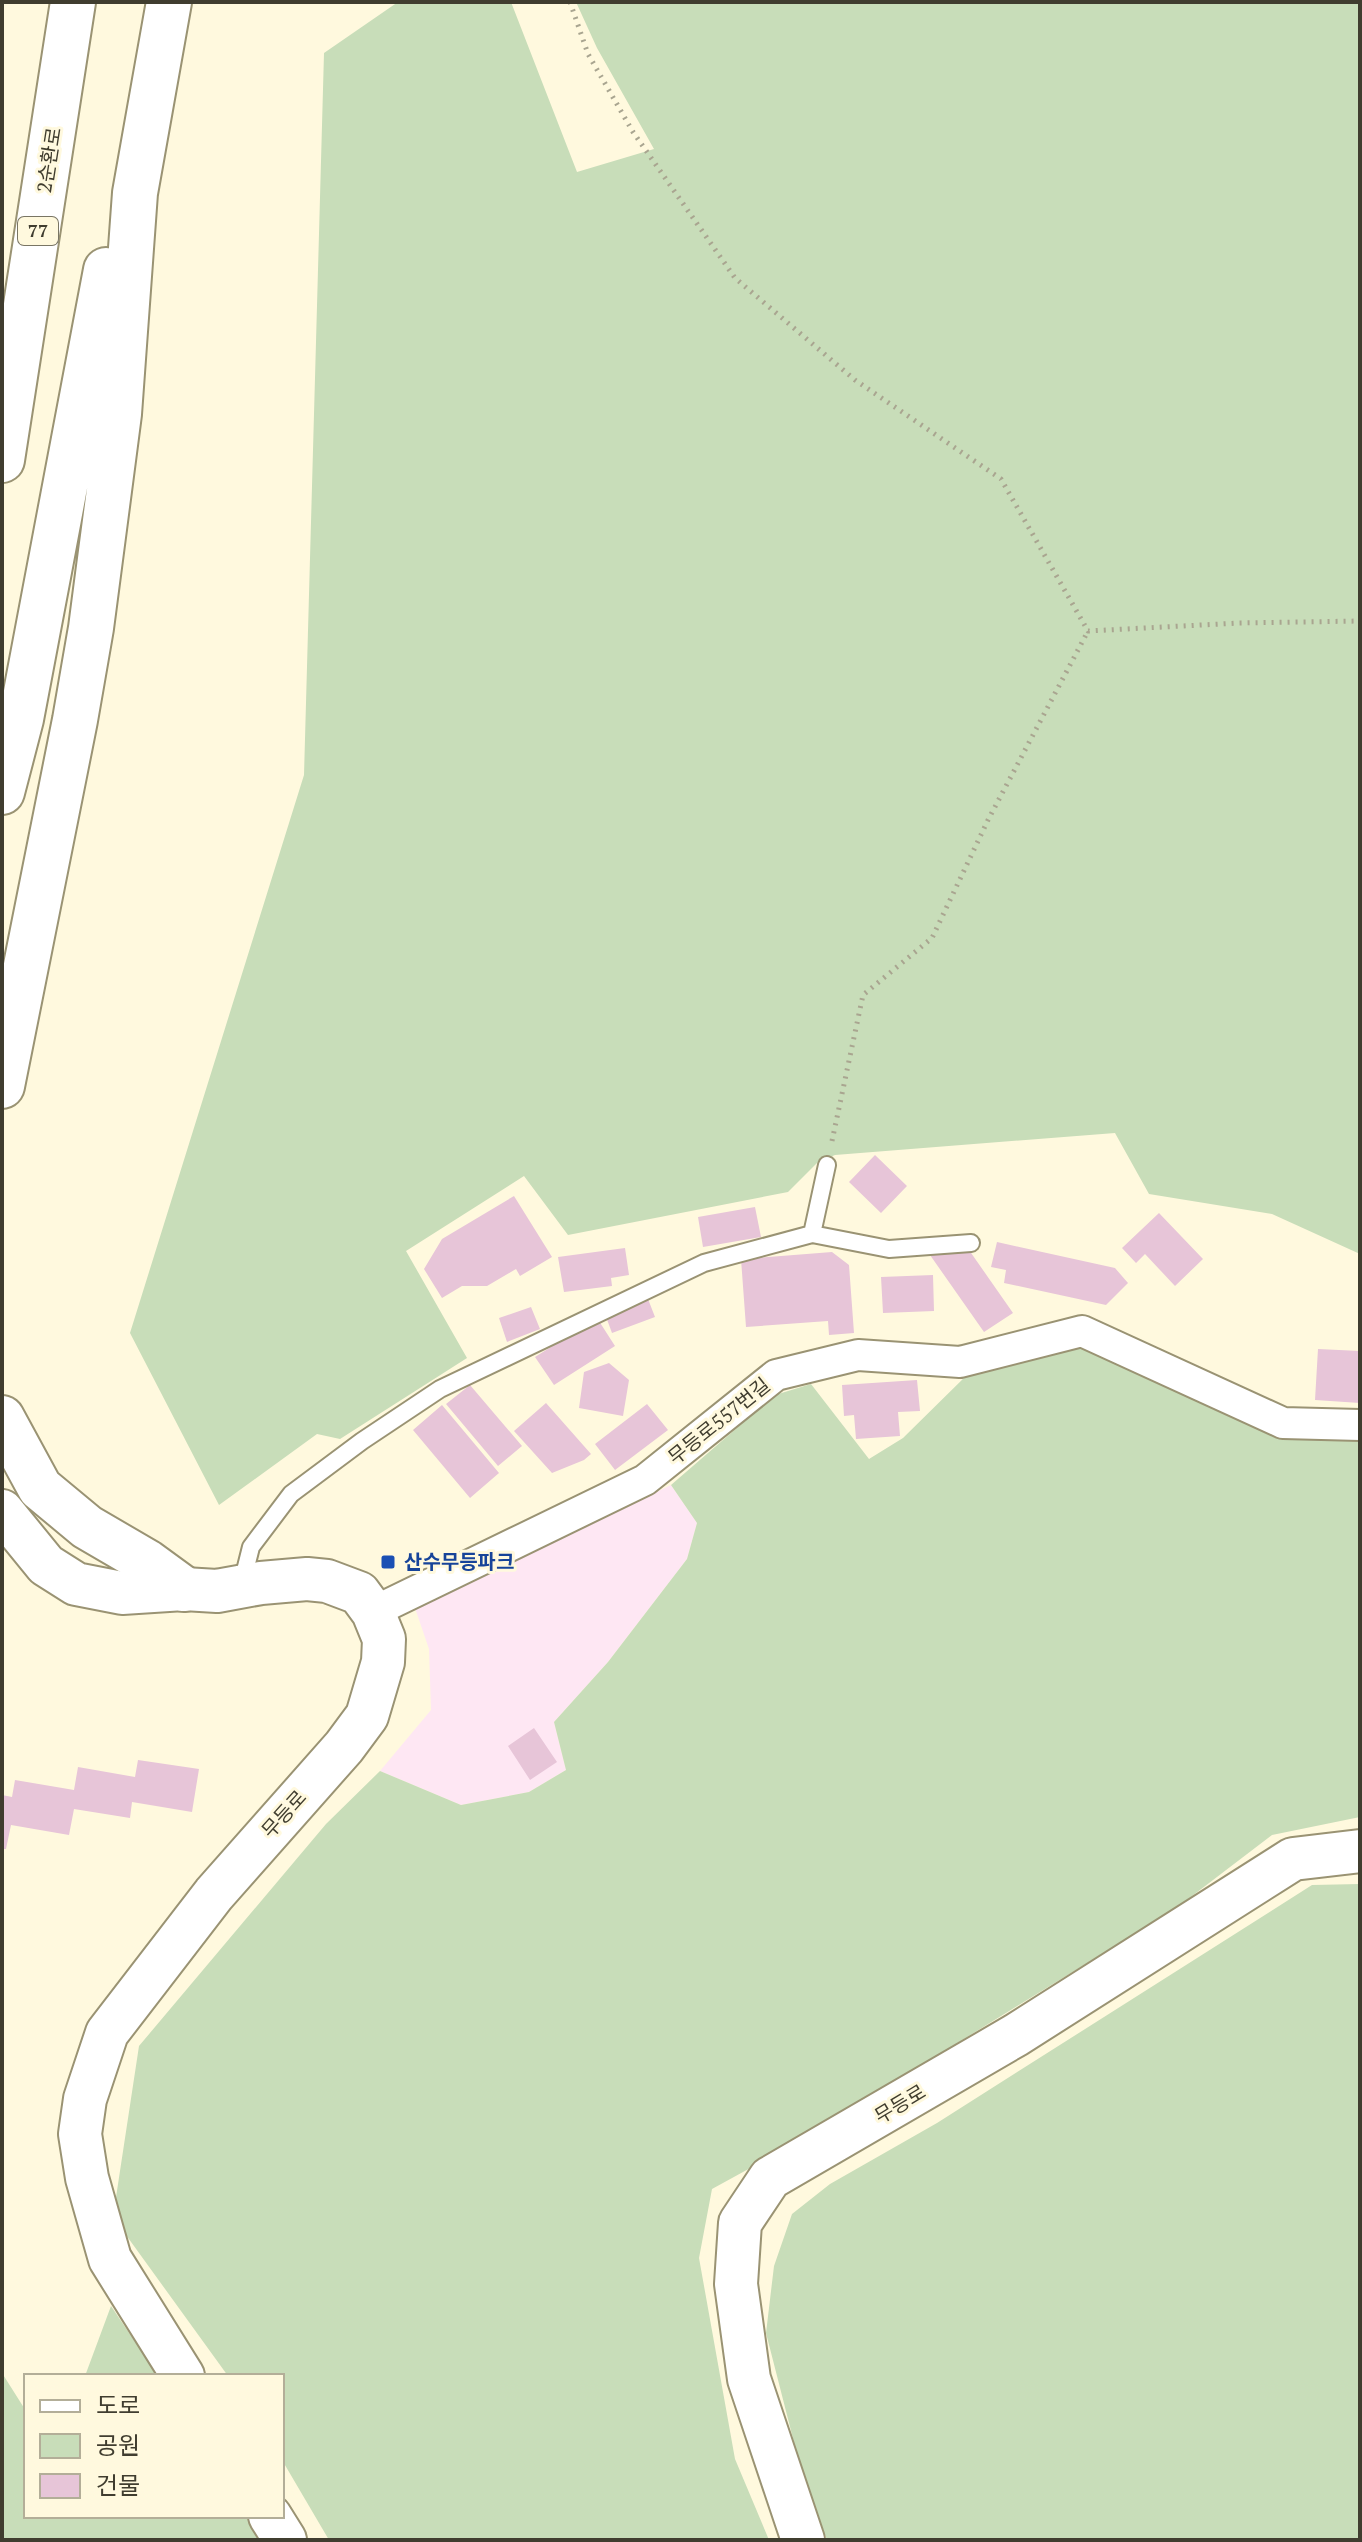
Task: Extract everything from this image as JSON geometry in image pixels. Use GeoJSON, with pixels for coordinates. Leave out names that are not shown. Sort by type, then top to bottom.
{"type":"FeatureCollection","features":[{"type":"Feature","properties":{"kind":"highway","name":"2순환로"},"geometry":{"type":"LineString","coordinates":[[2,460],[73,2]]}},
{"type":"Feature","properties":{"kind":"highway"},"geometry":{"type":"LineString","coordinates":[[2,1086],[95,605],[119,414],[135,193],[169,2]]}},
{"type":"Feature","properties":{"kind":"highway"},"geometry":{"type":"LineString","coordinates":[[2,792],[21,719],[111,243],[135,193]]}},
{"type":"Feature","properties":{"kind":"highway"},"geometry":{"type":"LineString","coordinates":[[2,1418],[40,1488],[87,1527],[147,1562],[184,1589]]}},
{"type":"Feature","properties":{"kind":"main road"},"geometry":{"type":"LineString","coordinates":[[2,1511],[46,1565],[76,1584],[122,1593],[184,1589],[217,1591],[307,1579],[327,1581],[359,1593],[373,1612]]}},
{"type":"Feature","properties":{"kind":"main road","name":"무등로"},"geometry":{"type":"LineString","coordinates":[[182,2374],[110,2259],[87,2178],[80,2134],[85,2099],[107,2033],[214,1894],[344,1747],[367,1716],[383,1662],[384,1639],[373,1612]]}},
{"type":"Feature","properties":{"kind":"main road","name":"무등로"},"geometry":{"type":"LineString","coordinates":[[803,2540],[749,2379],[736,2284],[740,2223],[770,2178],[1016,2035],[1293,1859],[1360,1851]]}},
{"type":"Feature","properties":{"kind":"main road"},"geometry":{"type":"LineString","coordinates":[[271,2518],[285,2540]]}},
{"type":"Feature","properties":{"kind":"street","name":"무등로557번길"},"geometry":{"type":"LineString","coordinates":[[373,1612],[645,1480],[776,1375],[858,1355],[960,1362],[1082,1331],[1283,1423],[1360,1425]]}},
{"type":"Feature","properties":{"kind":"lane"},"geometry":{"type":"LineString","coordinates":[[812,1234],[827,1165]]}},
{"type":"Feature","properties":{"kind":"lane"},"geometry":{"type":"LineString","coordinates":[[241,1587],[251,1547],[291,1494],[362,1441],[440,1389],[704,1263],[812,1234],[889,1249],[971,1243]]}},
{"type":"Feature","properties":{"kind":"path"},"geometry":{"type":"LineString","coordinates":[[570,2],[588,54],[633,132],[735,278],[855,380],[1001,479],[1088,631]]}},
{"type":"Feature","properties":{"kind":"path"},"geometry":{"type":"LineString","coordinates":[[1088,631],[1239,623],[1360,621]]}},
{"type":"Feature","properties":{"kind":"path"},"geometry":{"type":"LineString","coordinates":[[827,1165],[863,995],[932,938],[988,820],[1088,631]]}},
{"type":"Feature","properties":{"kind":"shaded area"},"geometry":{"type":"Polygon","coordinates":[[[671,1485],[697,1523],[687,1559],[608,1662],[554,1722],[566,1770],[529,1792],[461,1805],[380,1771],[431,1710],[429,1649],[415,1608],[671,1485]]]}},
{"type":"Feature","properties":{"kind":"green space"},"geometry":{"type":"Polygon","coordinates":[[[398,2],[511,2],[577,172],[654,149],[597,48],[576,2],[1360,2],[1360,1254],[1272,1214],[1149,1194],[1115,1133],[835,1155],[818,1162],[788,1192],[568,1235],[524,1176],[406,1251],[467,1358],[340,1439],[317,1434],[219,1505],[130,1333],[304,775],[324,53],[398,2]]]}},
{"type":"Feature","properties":{"kind":"green space"},"geometry":{"type":"Polygon","coordinates":[[[1082,1346],[1360,1431],[1360,1817],[1272,1835],[1175,1909],[785,2149],[712,2189],[699,2258],[735,2459],[769,2540],[329,2540],[284,2463],[284,2374],[227,2374],[113,2217],[139,2046],[326,1824],[380,1771],[461,1805],[529,1792],[566,1770],[554,1722],[608,1662],[687,1559],[697,1523],[671,1485],[775,1395],[811,1384],[869,1459],[903,1438],[970,1372],[1082,1346]]]}},
{"type":"Feature","properties":{"kind":"green space"},"geometry":{"type":"Polygon","coordinates":[[[1360,1884],[1360,2540],[827,2540],[799,2462],[766,2333],[774,2266],[792,2214],[830,2184],[937,2123],[1312,1885],[1360,1884]]]}},
{"type":"Feature","properties":{"kind":"green space"},"geometry":{"type":"Polygon","coordinates":[[[111,2306],[157,2374],[86,2374],[111,2306]]]}},
{"type":"Feature","properties":{"kind":"green space"},"geometry":{"type":"Polygon","coordinates":[[[2,2373],[24,2408],[24,2518],[249,2518],[263,2540],[2,2540],[2,2373]]]}},
{"type":"Feature","properties":{"kind":"building"},"geometry":{"type":"Polygon","coordinates":[[[875,1155],[907,1186],[881,1213],[849,1182],[875,1155]]]}},
{"type":"Feature","properties":{"kind":"building"},"geometry":{"type":"Polygon","coordinates":[[[514,1196],[552,1257],[520,1276],[516,1269],[487,1286],[462,1286],[442,1298],[424,1269],[442,1239],[514,1196]]]}},
{"type":"Feature","properties":{"kind":"building"},"geometry":{"type":"Polygon","coordinates":[[[755,1207],[761,1237],[703,1247],[698,1217],[755,1207]]]}},
{"type":"Feature","properties":{"kind":"building"},"geometry":{"type":"Polygon","coordinates":[[[1159,1213],[1203,1259],[1175,1286],[1145,1254],[1136,1263],[1122,1248],[1159,1213]]]}},
{"type":"Feature","properties":{"kind":"building"},"geometry":{"type":"Polygon","coordinates":[[[997,1242],[1115,1268],[1128,1283],[1106,1305],[1004,1283],[1006,1270],[991,1267],[997,1242]]]}},
{"type":"Feature","properties":{"kind":"building"},"geometry":{"type":"Polygon","coordinates":[[[625,1248],[629,1275],[611,1278],[612,1286],[564,1292],[558,1257],[625,1248]]]}},
{"type":"Feature","properties":{"kind":"building"},"geometry":{"type":"Polygon","coordinates":[[[969,1250],[1013,1313],[984,1332],[930,1255],[969,1250]]]}},
{"type":"Feature","properties":{"kind":"building"},"geometry":{"type":"Polygon","coordinates":[[[832,1252],[849,1265],[854,1333],[829,1335],[828,1321],[746,1327],[741,1259],[832,1252]]]}},
{"type":"Feature","properties":{"kind":"building"},"geometry":{"type":"Polygon","coordinates":[[[933,1275],[934,1311],[883,1313],[881,1277],[933,1275]]]}},
{"type":"Feature","properties":{"kind":"building"},"geometry":{"type":"Polygon","coordinates":[[[648,1299],[655,1317],[612,1333],[605,1314],[648,1299]]]}},
{"type":"Feature","properties":{"kind":"building"},"geometry":{"type":"Polygon","coordinates":[[[531,1307],[540,1329],[507,1342],[499,1318],[531,1307]]]}},
{"type":"Feature","properties":{"kind":"building"},"geometry":{"type":"Polygon","coordinates":[[[597,1318],[615,1346],[554,1385],[535,1357],[597,1318]]]}},
{"type":"Feature","properties":{"kind":"building"},"geometry":{"type":"Polygon","coordinates":[[[1318,1349],[1360,1351],[1360,1403],[1315,1400],[1318,1349]]]}},
{"type":"Feature","properties":{"kind":"building"},"geometry":{"type":"Polygon","coordinates":[[[609,1363],[629,1380],[623,1416],[579,1408],[584,1372],[609,1363]]]}},
{"type":"Feature","properties":{"kind":"building"},"geometry":{"type":"Polygon","coordinates":[[[917,1380],[920,1411],[898,1412],[900,1436],[856,1439],[854,1415],[844,1416],[842,1385],[917,1380]]]}},
{"type":"Feature","properties":{"kind":"building"},"geometry":{"type":"Polygon","coordinates":[[[470,1385],[522,1446],[498,1466],[446,1404],[470,1385]]]}},
{"type":"Feature","properties":{"kind":"building"},"geometry":{"type":"Polygon","coordinates":[[[546,1403],[591,1454],[552,1473],[514,1431],[546,1403]]]}},
{"type":"Feature","properties":{"kind":"building"},"geometry":{"type":"Polygon","coordinates":[[[647,1404],[668,1430],[615,1470],[595,1444],[647,1404]]]}},
{"type":"Feature","properties":{"kind":"building"},"geometry":{"type":"Polygon","coordinates":[[[442,1405],[499,1473],[470,1498],[413,1430],[442,1405]]]}},
{"type":"Feature","properties":{"kind":"building"},"geometry":{"type":"Polygon","coordinates":[[[534,1728],[557,1762],[530,1780],[508,1746],[534,1728]]]}},
{"type":"Feature","properties":{"kind":"building"},"geometry":{"type":"Polygon","coordinates":[[[138,1760],[199,1769],[192,1812],[132,1802],[130,1818],[74,1809],[69,1835],[11,1825],[6,1849],[2,1849],[2,1795],[12,1797],[15,1780],[74,1790],[78,1767],[135,1777],[138,1760]]]}},
{"type":"Feature","properties":{"kind":"place","name":"산수무등파크"},"geometry":{"type":"Point","coordinates":[388,1562]}}]}
